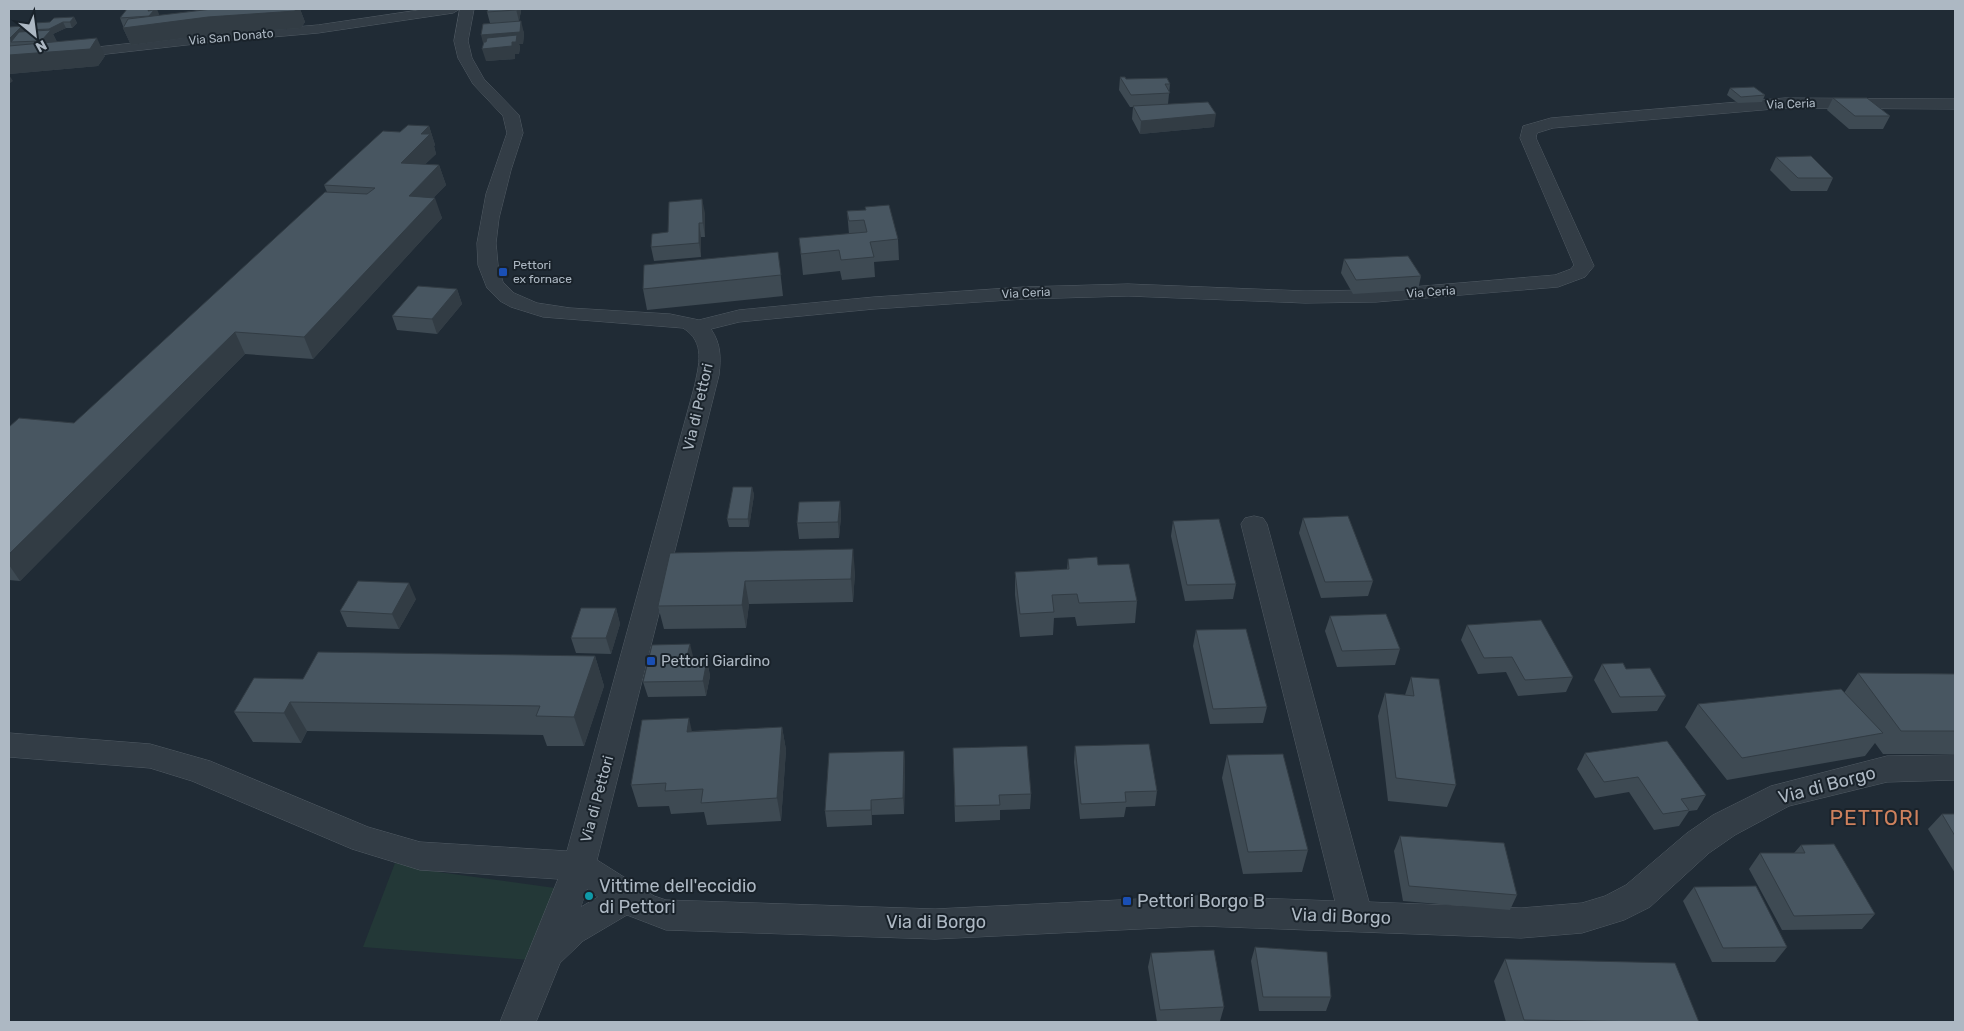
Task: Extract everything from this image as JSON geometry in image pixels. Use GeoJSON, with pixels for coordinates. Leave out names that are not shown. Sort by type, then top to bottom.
{"type":"FeatureCollection","features":[{"type":"Feature","properties":{"kind":"street","name":"Via San Donato"},"geometry":{"type":"LineString","coordinates":[[9,61],[204,39],[318,29],[453,9]]}},
{"type":"Feature","properties":{"kind":"street"},"geometry":{"type":"LineString","coordinates":[[467,9],[461,41],[465,58],[478,81],[509,112],[515,133],[494,192],[486,246],[490,271],[498,288],[511,300],[548,311],[676,320],[699,326]]}},
{"type":"Feature","properties":{"kind":"street","name":"Via Ceria"},"geometry":{"type":"LineString","coordinates":[[699,326],[748,315],[1024,292],[1128,290],[1305,297],[1376,296],[1558,281],[1578,273],[1584,266],[1528,138],[1529,130],[1551,123],[1778,104],[1955,104]]}},
{"type":"Feature","properties":{"kind":"street","name":"Via di Pettori"},"geometry":{"type":"LineString","coordinates":[[518,1022],[546,955],[579,866],[699,411],[711,346],[707,336],[699,326]]}},
{"type":"Feature","properties":{"kind":"street"},"geometry":{"type":"LineString","coordinates":[[1254,524],[1356,916]]}},
{"type":"Feature","properties":{"kind":"street"},"geometry":{"type":"LineString","coordinates":[[9,745],[128,753],[173,761],[199,770],[363,839],[420,856],[579,866]]}},
{"type":"Feature","properties":{"kind":"street","name":"Via di Borgo"},"geometry":{"type":"LineString","coordinates":[[579,866],[644,908],[666,915],[925,924],[1201,911],[1521,923],[1582,918],[1612,909],[1638,896],[1698,843],[1724,825],[1782,795],[1887,769],[1955,768]]}},
{"type":"Feature","properties":{"kind":"street","name":"Via di Pettori"},"geometry":{"type":"LineString","coordinates":[[546,955],[571,930],[628,897]]}},
{"type":"Feature","properties":{"kind":"green space"},"geometry":{"type":"Polygon","coordinates":[[[395,863],[438,872],[555,888],[530,960],[363,947],[395,863]]]}},
{"type":"Feature","properties":{"kind":"building"},"geometry":{"type":"Polygon","coordinates":[[[127,9],[154,10],[149,16],[120,18],[127,9]]]}},
{"type":"Feature","properties":{"kind":"building"},"geometry":{"type":"Polygon","coordinates":[[[212,9],[296,9],[295,11],[208,17],[123,28],[128,19],[212,9]]]}},
{"type":"Feature","properties":{"kind":"building"},"geometry":{"type":"Polygon","coordinates":[[[488,9],[516,9],[516,10],[487,12],[488,9]]]}},
{"type":"Feature","properties":{"kind":"building"},"geometry":{"type":"Polygon","coordinates":[[[74,17],[70,22],[63,22],[49,29],[27,30],[35,23],[50,22],[54,18],[74,17]]]}},
{"type":"Feature","properties":{"kind":"building"},"geometry":{"type":"Polygon","coordinates":[[[521,21],[520,32],[481,35],[483,24],[521,21]]]}},
{"type":"Feature","properties":{"kind":"building"},"geometry":{"type":"Polygon","coordinates":[[[22,26],[10,38],[9,38],[9,27],[22,26]]]}},
{"type":"Feature","properties":{"kind":"building"},"geometry":{"type":"Polygon","coordinates":[[[51,30],[41,41],[11,42],[19,32],[51,30]]]}},
{"type":"Feature","properties":{"kind":"building"},"geometry":{"type":"Polygon","coordinates":[[[517,35],[516,42],[512,42],[512,46],[482,49],[487,38],[517,35]]]}},
{"type":"Feature","properties":{"kind":"building"},"geometry":{"type":"Polygon","coordinates":[[[97,38],[90,49],[9,55],[9,46],[97,38]]]}},
{"type":"Feature","properties":{"kind":"building"},"geometry":{"type":"Polygon","coordinates":[[[1120,77],[1125,77],[1126,79],[1167,78],[1170,84],[1165,84],[1170,93],[1131,95],[1120,77]]]}},
{"type":"Feature","properties":{"kind":"building"},"geometry":{"type":"Polygon","coordinates":[[[1754,87],[1765,95],[1741,97],[1730,88],[1754,87]]]}},
{"type":"Feature","properties":{"kind":"building"},"geometry":{"type":"Polygon","coordinates":[[[1833,98],[1867,98],[1890,116],[1855,116],[1833,98]]]}},
{"type":"Feature","properties":{"kind":"building"},"geometry":{"type":"Polygon","coordinates":[[[1208,102],[1216,114],[1141,121],[1133,106],[1208,102]]]}},
{"type":"Feature","properties":{"kind":"building"},"geometry":{"type":"Polygon","coordinates":[[[408,125],[429,126],[421,134],[430,134],[401,163],[439,165],[409,196],[435,198],[304,337],[235,332],[9,554],[9,427],[19,418],[74,423],[325,192],[367,194],[375,188],[324,185],[383,131],[400,132],[408,125]]]}},
{"type":"Feature","properties":{"kind":"building"},"geometry":{"type":"Polygon","coordinates":[[[1811,156],[1833,178],[1798,178],[1776,157],[1811,156]]]}},
{"type":"Feature","properties":{"kind":"building"},"geometry":{"type":"Polygon","coordinates":[[[702,199],[703,223],[699,223],[699,243],[651,247],[652,234],[668,232],[669,202],[702,199]]]}},
{"type":"Feature","properties":{"kind":"building"},"geometry":{"type":"Polygon","coordinates":[[[889,205],[898,239],[870,242],[874,257],[841,260],[839,250],[801,254],[799,238],[867,232],[864,220],[849,221],[847,211],[866,210],[865,207],[889,205]]]}},
{"type":"Feature","properties":{"kind":"building"},"geometry":{"type":"Polygon","coordinates":[[[778,252],[781,275],[643,289],[644,265],[778,252]]]}},
{"type":"Feature","properties":{"kind":"building"},"geometry":{"type":"Polygon","coordinates":[[[1408,256],[1421,276],[1356,280],[1344,259],[1408,256]]]}},
{"type":"Feature","properties":{"kind":"building"},"geometry":{"type":"Polygon","coordinates":[[[418,286],[457,289],[432,319],[392,316],[418,286]]]}},
{"type":"Feature","properties":{"kind":"building"},"geometry":{"type":"Polygon","coordinates":[[[733,487],[752,487],[748,519],[727,519],[733,487]]]}},
{"type":"Feature","properties":{"kind":"building"},"geometry":{"type":"Polygon","coordinates":[[[840,501],[838,522],[797,523],[799,502],[840,501]]]}},
{"type":"Feature","properties":{"kind":"building"},"geometry":{"type":"Polygon","coordinates":[[[1348,516],[1373,581],[1325,582],[1303,518],[1348,516]]]}},
{"type":"Feature","properties":{"kind":"building"},"geometry":{"type":"Polygon","coordinates":[[[1219,519],[1236,584],[1187,585],[1173,521],[1219,519]]]}},
{"type":"Feature","properties":{"kind":"building"},"geometry":{"type":"Polygon","coordinates":[[[853,549],[851,579],[745,581],[742,605],[658,606],[670,553],[853,549]]]}},
{"type":"Feature","properties":{"kind":"building"},"geometry":{"type":"Polygon","coordinates":[[[1097,557],[1098,565],[1129,564],[1137,601],[1079,603],[1077,594],[1052,595],[1054,612],[1020,614],[1015,572],[1069,569],[1068,559],[1097,557]]]}},
{"type":"Feature","properties":{"kind":"building"},"geometry":{"type":"Polygon","coordinates":[[[358,581],[409,583],[392,614],[340,611],[358,581]]]}},
{"type":"Feature","properties":{"kind":"building"},"geometry":{"type":"Polygon","coordinates":[[[581,608],[616,608],[606,638],[571,638],[581,608]]]}},
{"type":"Feature","properties":{"kind":"building"},"geometry":{"type":"Polygon","coordinates":[[[1386,614],[1400,649],[1342,651],[1330,616],[1386,614]]]}},
{"type":"Feature","properties":{"kind":"building"},"geometry":{"type":"Polygon","coordinates":[[[1541,620],[1573,677],[1525,680],[1512,657],[1484,658],[1467,625],[1541,620]]]}},
{"type":"Feature","properties":{"kind":"building"},"geometry":{"type":"Polygon","coordinates":[[[1246,629],[1267,707],[1213,709],[1196,630],[1246,629]]]}},
{"type":"Feature","properties":{"kind":"building"},"geometry":{"type":"Polygon","coordinates":[[[690,644],[686,660],[707,660],[703,681],[643,682],[652,645],[690,644]]]}},
{"type":"Feature","properties":{"kind":"building"},"geometry":{"type":"Polygon","coordinates":[[[318,652],[595,656],[574,717],[536,716],[540,706],[290,702],[284,713],[234,712],[254,678],[303,679],[318,652]]]}},
{"type":"Feature","properties":{"kind":"building"},"geometry":{"type":"Polygon","coordinates":[[[1623,663],[1626,669],[1650,668],[1666,696],[1620,697],[1602,664],[1623,663]]]}},
{"type":"Feature","properties":{"kind":"building"},"geometry":{"type":"Polygon","coordinates":[[[1858,673],[1955,674],[1955,731],[1901,731],[1858,673]]]}},
{"type":"Feature","properties":{"kind":"building"},"geometry":{"type":"Polygon","coordinates":[[[1411,677],[1439,679],[1456,785],[1396,778],[1385,693],[1414,696],[1411,677]]]}},
{"type":"Feature","properties":{"kind":"building"},"geometry":{"type":"Polygon","coordinates":[[[1841,689],[1883,733],[1742,758],[1698,704],[1841,689]]]}},
{"type":"Feature","properties":{"kind":"building"},"geometry":{"type":"Polygon","coordinates":[[[689,718],[687,732],[782,727],[777,798],[701,803],[703,789],[665,791],[666,783],[631,785],[642,720],[689,718]]]}},
{"type":"Feature","properties":{"kind":"building"},"geometry":{"type":"Polygon","coordinates":[[[1667,741],[1706,795],[1681,799],[1689,810],[1663,814],[1638,777],[1604,782],[1585,753],[1667,741]]]}},
{"type":"Feature","properties":{"kind":"building"},"geometry":{"type":"Polygon","coordinates":[[[1149,744],[1157,791],[1125,792],[1126,802],[1081,804],[1075,746],[1149,744]]]}},
{"type":"Feature","properties":{"kind":"building"},"geometry":{"type":"Polygon","coordinates":[[[1027,746],[1031,794],[999,795],[1000,805],[955,806],[953,748],[1027,746]]]}},
{"type":"Feature","properties":{"kind":"building"},"geometry":{"type":"Polygon","coordinates":[[[904,751],[903,798],[871,800],[871,810],[825,811],[829,753],[904,751]]]}},
{"type":"Feature","properties":{"kind":"building"},"geometry":{"type":"Polygon","coordinates":[[[1283,754],[1308,850],[1248,852],[1227,755],[1283,754]]]}},
{"type":"Feature","properties":{"kind":"building"},"geometry":{"type":"Polygon","coordinates":[[[1942,814],[1955,814],[1955,836],[1942,814]]]}},
{"type":"Feature","properties":{"kind":"building"},"geometry":{"type":"Polygon","coordinates":[[[1400,836],[1504,843],[1517,895],[1409,886],[1400,836]]]}},
{"type":"Feature","properties":{"kind":"building"},"geometry":{"type":"Polygon","coordinates":[[[1834,844],[1875,914],[1794,916],[1760,853],[1805,853],[1801,845],[1834,844]]]}},
{"type":"Feature","properties":{"kind":"building"},"geometry":{"type":"Polygon","coordinates":[[[1756,886],[1787,947],[1723,948],[1694,887],[1756,886]]]}},
{"type":"Feature","properties":{"kind":"building"},"geometry":{"type":"Polygon","coordinates":[[[1255,947],[1327,952],[1331,997],[1263,997],[1255,947]]]}},
{"type":"Feature","properties":{"kind":"building"},"geometry":{"type":"Polygon","coordinates":[[[1214,950],[1224,1007],[1160,1010],[1151,953],[1214,950]]]}},
{"type":"Feature","properties":{"kind":"building"},"geometry":{"type":"Polygon","coordinates":[[[1505,959],[1675,963],[1699,1022],[1524,1020],[1505,959]]]}},
{"type":"Feature","properties":{"kind":"place","name":"Pettori ex fornace"},"geometry":{"type":"Point","coordinates":[503,272]}},
{"type":"Feature","properties":{"kind":"place","name":"Pettori Giardino"},"geometry":{"type":"Point","coordinates":[651,661]}},
{"type":"Feature","properties":{"kind":"place","name":"Vittime dell'eccidio di Pettori"},"geometry":{"type":"Point","coordinates":[589,896]}},
{"type":"Feature","properties":{"kind":"place","name":"Pettori Borgo B"},"geometry":{"type":"Point","coordinates":[1127,901]}},
{"type":"Feature","properties":{"kind":"district","name":"PETTORI"},"geometry":{"type":"Point","coordinates":[1875,818]}}]}
